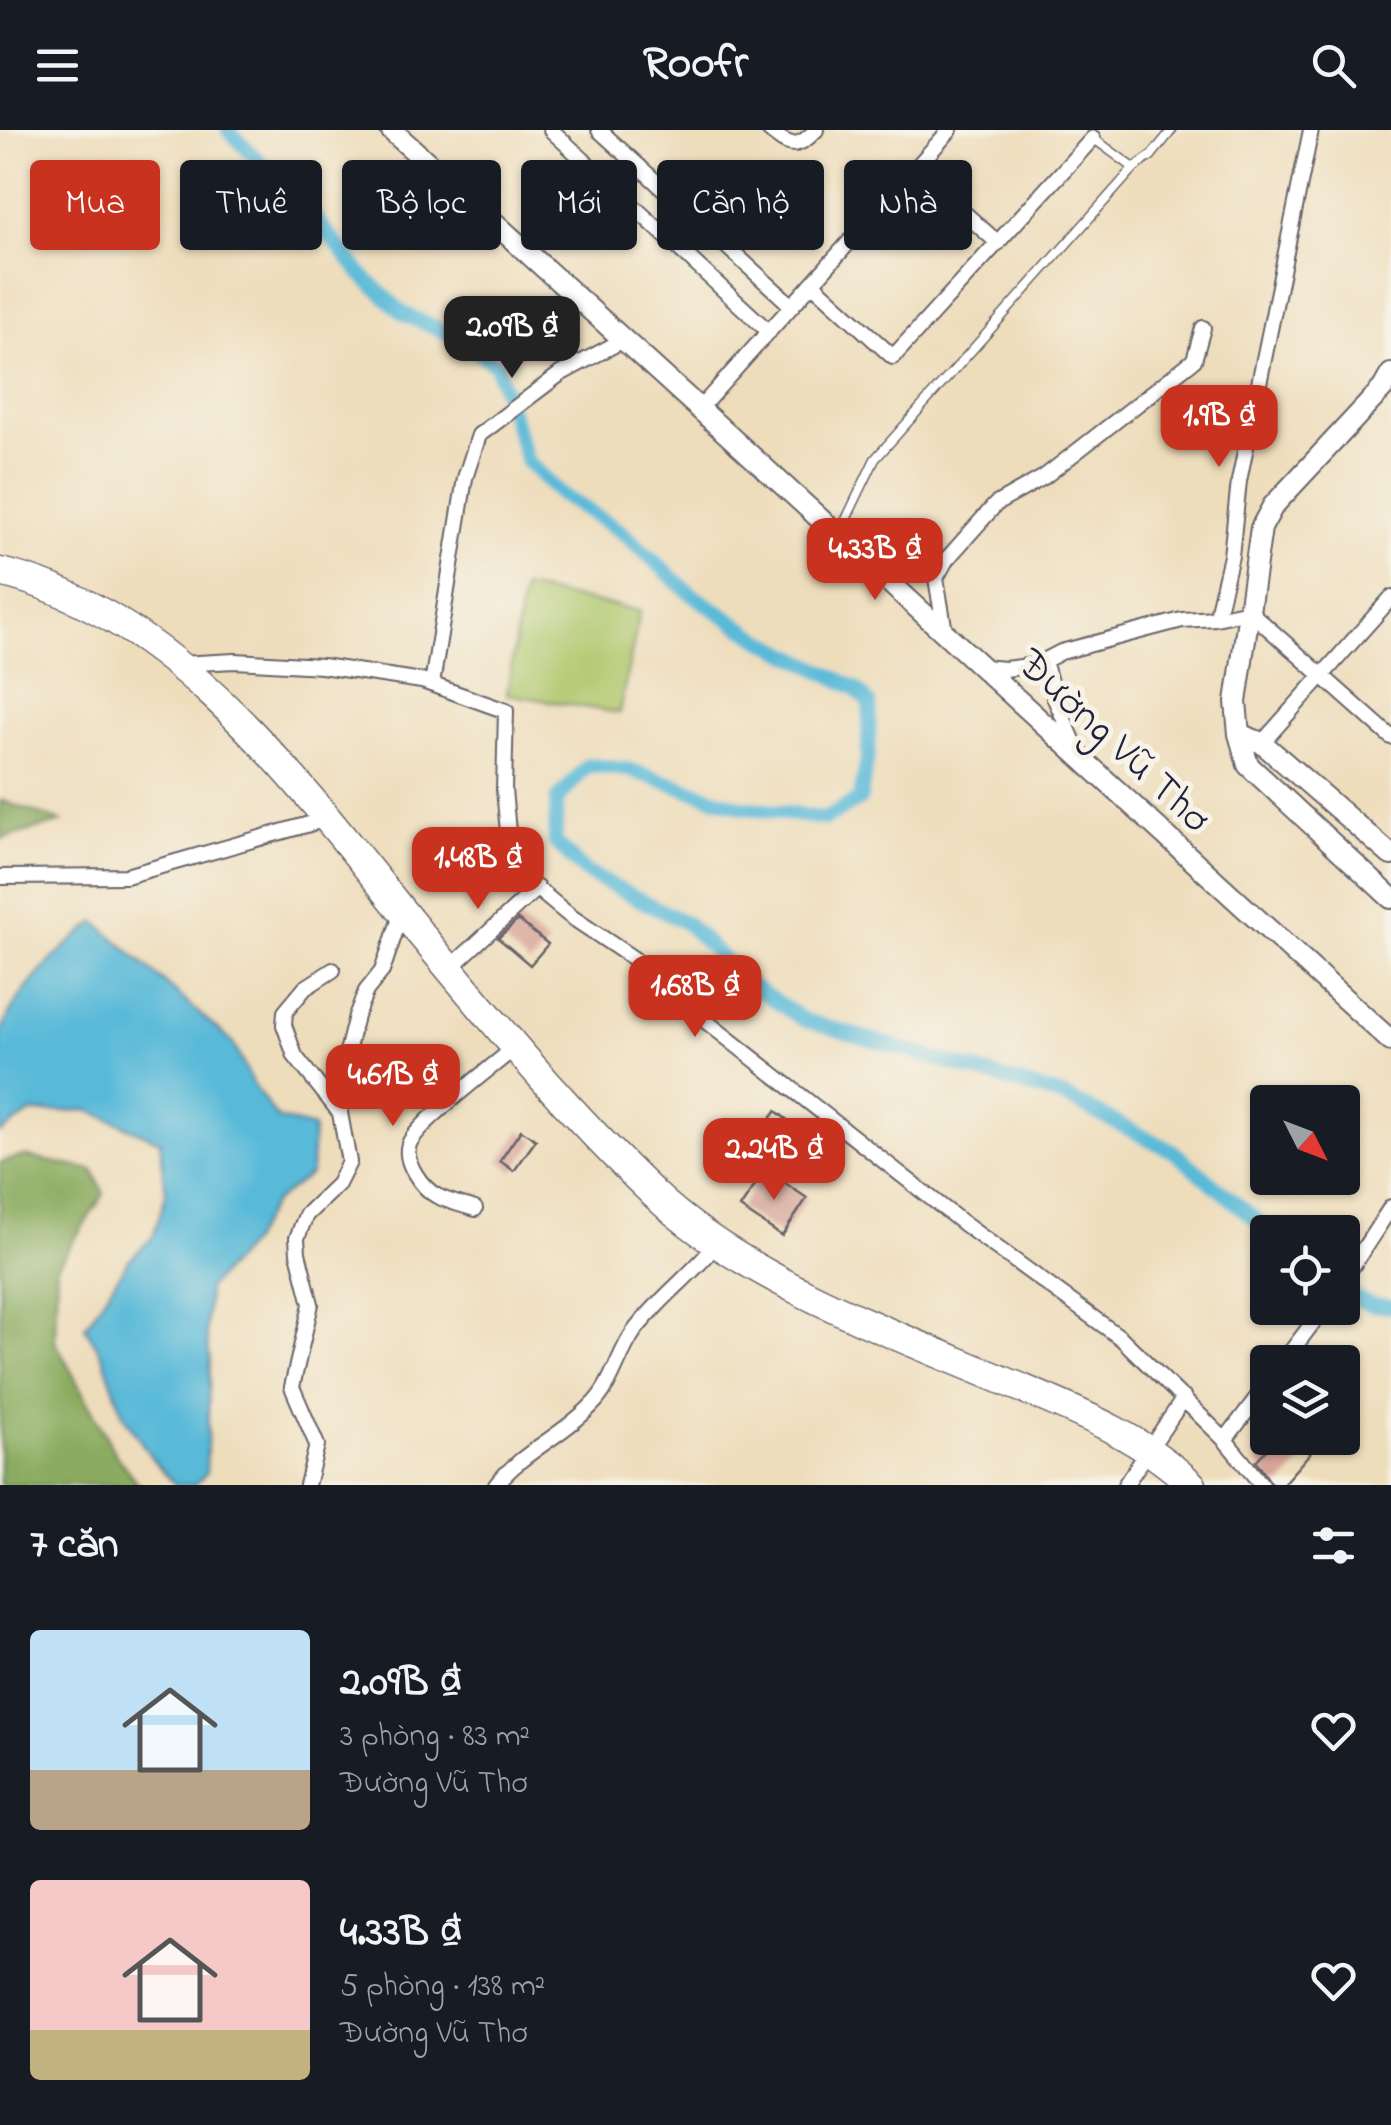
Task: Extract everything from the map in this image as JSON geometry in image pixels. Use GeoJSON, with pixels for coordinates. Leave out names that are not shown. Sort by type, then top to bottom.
{"type":"FeatureCollection","features":[{"type":"Feature","properties":{"kind":"highway"},"geometry":{"type":"LineString","coordinates":[[0,572],[28,579],[106,616],[179,664],[250,733],[328,819],[514,1048],[586,1128],[658,1198],[715,1240],[830,1305],[1094,1419],[1148,1449],[1192,1485]]}},
{"type":"Feature","properties":{"kind":"main road","name":"Đường Vũ Thơ"},"geometry":{"type":"LineString","coordinates":[[391,130],[701,407],[1081,760],[1391,1040]]}},
{"type":"Feature","properties":{"kind":"main road"},"geometry":{"type":"LineString","coordinates":[[1391,374],[1383,388],[1273,506],[1261,528],[1236,702],[1239,734],[1248,764],[1391,898]]}},
{"type":"Feature","properties":{"kind":"main road"},"geometry":{"type":"LineString","coordinates":[[1239,734],[1262,742],[1389,850],[1366,874]]}},
{"type":"Feature","properties":{"kind":"street"},"geometry":{"type":"LineString","coordinates":[[552,130],[769,332]]}},
{"type":"Feature","properties":{"kind":"street"},"geometry":{"type":"LineString","coordinates":[[600,130],[792,306]]}},
{"type":"Feature","properties":{"kind":"street"},"geometry":{"type":"LineString","coordinates":[[769,130],[793,145],[805,142],[816,130]]}},
{"type":"Feature","properties":{"kind":"street"},"geometry":{"type":"LineString","coordinates":[[924,160],[950,130]]}},
{"type":"Feature","properties":{"kind":"street"},"geometry":{"type":"LineString","coordinates":[[1216,618],[1231,556],[1239,481],[1311,130]]}},
{"type":"Feature","properties":{"kind":"street"},"geometry":{"type":"LineString","coordinates":[[813,284],[894,357],[1092,138]]}},
{"type":"Feature","properties":{"kind":"street"},"geometry":{"type":"LineString","coordinates":[[972,220],[998,243]]}},
{"type":"Feature","properties":{"kind":"street"},"geometry":{"type":"LineString","coordinates":[[701,407],[844,250]]}},
{"type":"Feature","properties":{"kind":"street"},"geometry":{"type":"LineString","coordinates":[[945,633],[936,578],[946,560],[996,504],[1044,477],[1194,360],[1203,328]]}},
{"type":"Feature","properties":{"kind":"street"},"geometry":{"type":"LineString","coordinates":[[432,684],[465,478],[479,435],[560,374],[625,339]]}},
{"type":"Feature","properties":{"kind":"street"},"geometry":{"type":"LineString","coordinates":[[1262,742],[1391,598]]}},
{"type":"Feature","properties":{"kind":"street"},"geometry":{"type":"LineString","coordinates":[[982,668],[1006,669],[1182,620],[1249,611],[1391,737]]}},
{"type":"Feature","properties":{"kind":"street"},"geometry":{"type":"LineString","coordinates":[[1378,612],[1391,624]]}},
{"type":"Feature","properties":{"kind":"street"},"geometry":{"type":"LineString","coordinates":[[1044,660],[1055,699],[1081,760]]}},
{"type":"Feature","properties":{"kind":"street"},"geometry":{"type":"LineString","coordinates":[[179,664],[322,666],[432,684],[506,711],[504,790],[509,842],[524,878],[634,960],[964,1224],[1121,1338],[1225,1440],[1262,1485]]}},
{"type":"Feature","properties":{"kind":"street"},"geometry":{"type":"LineString","coordinates":[[0,876],[126,876],[328,819]]}},
{"type":"Feature","properties":{"kind":"street"},"geometry":{"type":"LineString","coordinates":[[449,969],[536,888]]}},
{"type":"Feature","properties":{"kind":"street"},"geometry":{"type":"LineString","coordinates":[[340,1113],[345,1060],[356,1016],[366,992],[382,972],[402,911]]}},
{"type":"Feature","properties":{"kind":"street"},"geometry":{"type":"LineString","coordinates":[[307,1485],[317,1445],[292,1386],[311,1304],[297,1238],[306,1215],[328,1197],[350,1162],[340,1113],[304,1071],[284,1024],[285,1012],[293,1000],[317,978],[333,970]]}},
{"type":"Feature","properties":{"kind":"street"},"geometry":{"type":"LineString","coordinates":[[475,1209],[436,1196],[426,1188],[409,1160],[409,1144],[514,1048]]}},
{"type":"Feature","properties":{"kind":"street"},"geometry":{"type":"LineString","coordinates":[[1360,1255],[1391,1207]]}},
{"type":"Feature","properties":{"kind":"street"},"geometry":{"type":"LineString","coordinates":[[496,1485],[518,1462],[591,1406],[607,1386],[640,1324],[708,1254],[715,1240]]}},
{"type":"Feature","properties":{"kind":"street"},"geometry":{"type":"LineString","coordinates":[[1295,1345],[1311,1325]]}},
{"type":"Feature","properties":{"kind":"street"},"geometry":{"type":"LineString","coordinates":[[1125,1485],[1184,1398]]}},
{"type":"Feature","properties":{"kind":"street"},"geometry":{"type":"LineString","coordinates":[[1225,1440],[1250,1407]]}},
{"type":"Feature","properties":{"kind":"lane"},"geometry":{"type":"LineString","coordinates":[[838,534],[875,460],[1172,130]]}},
{"type":"Feature","properties":{"kind":"lane"},"geometry":{"type":"LineString","coordinates":[[1092,138],[1134,168]]}},
{"type":"Feature","properties":{"kind":"green space"},"geometry":{"type":"Polygon","coordinates":[[[523,588],[640,611],[619,713],[507,694],[523,588]]]}},
{"type":"Feature","properties":{"kind":"green space"},"geometry":{"type":"Polygon","coordinates":[[[0,800],[62,822],[0,839],[0,800]]]}},
{"type":"Feature","properties":{"kind":"green space"},"geometry":{"type":"Polygon","coordinates":[[[23,1156],[93,1170],[104,1194],[57,1266],[55,1341],[117,1457],[139,1485],[0,1485],[0,1163],[23,1156]]]}},
{"type":"Feature","properties":{"kind":"water"},"geometry":{"type":"Polygon","coordinates":[[[96,922],[232,1042],[255,1087],[277,1118],[313,1128],[311,1173],[273,1203],[250,1243],[208,1288],[206,1473],[195,1485],[176,1485],[153,1460],[123,1415],[103,1356],[85,1327],[128,1261],[153,1237],[166,1194],[160,1141],[89,1110],[31,1113],[0,1133],[0,1040],[4,1025],[38,975],[96,922]]]}},
{"type":"Feature","properties":{"kind":"building"},"geometry":{"type":"Polygon","coordinates":[[[518,920],[548,944],[530,965],[498,938],[518,920]]]}},
{"type":"Feature","properties":{"kind":"building"},"geometry":{"type":"Polygon","coordinates":[[[776,1111],[800,1130],[785,1150],[760,1131],[776,1111]]]}},
{"type":"Feature","properties":{"kind":"building"},"geometry":{"type":"Polygon","coordinates":[[[744,1119],[760,1131],[729,1175],[713,1163],[744,1119]]]}},
{"type":"Feature","properties":{"kind":"building"},"geometry":{"type":"Polygon","coordinates":[[[521,1130],[536,1140],[514,1171],[500,1161],[521,1130]]]}},
{"type":"Feature","properties":{"kind":"building"},"geometry":{"type":"Polygon","coordinates":[[[765,1170],[807,1198],[782,1236],[740,1208],[765,1170]]]}},
{"type":"Feature","properties":{"kind":"building"},"geometry":{"type":"Polygon","coordinates":[[[1261,1455],[1308,1455],[1282,1485],[1272,1485],[1256,1461],[1261,1455]]]}},
{"type":"Feature","properties":{"kind":"waterway"},"geometry":{"type":"LineString","coordinates":[[228,130],[312,214],[362,275],[404,314],[462,339],[496,366],[527,461],[561,495],[622,532],[691,594],[760,639],[855,688],[870,704],[868,754],[860,799],[825,819],[741,807],[630,770],[588,765],[557,800],[555,842],[585,872],[686,923],[749,984],[804,1020],[1065,1097],[1173,1151],[1250,1215]]}},
{"type":"Feature","properties":{"kind":"waterway"},"geometry":{"type":"LineString","coordinates":[[1360,1300],[1391,1306]]}}]}
